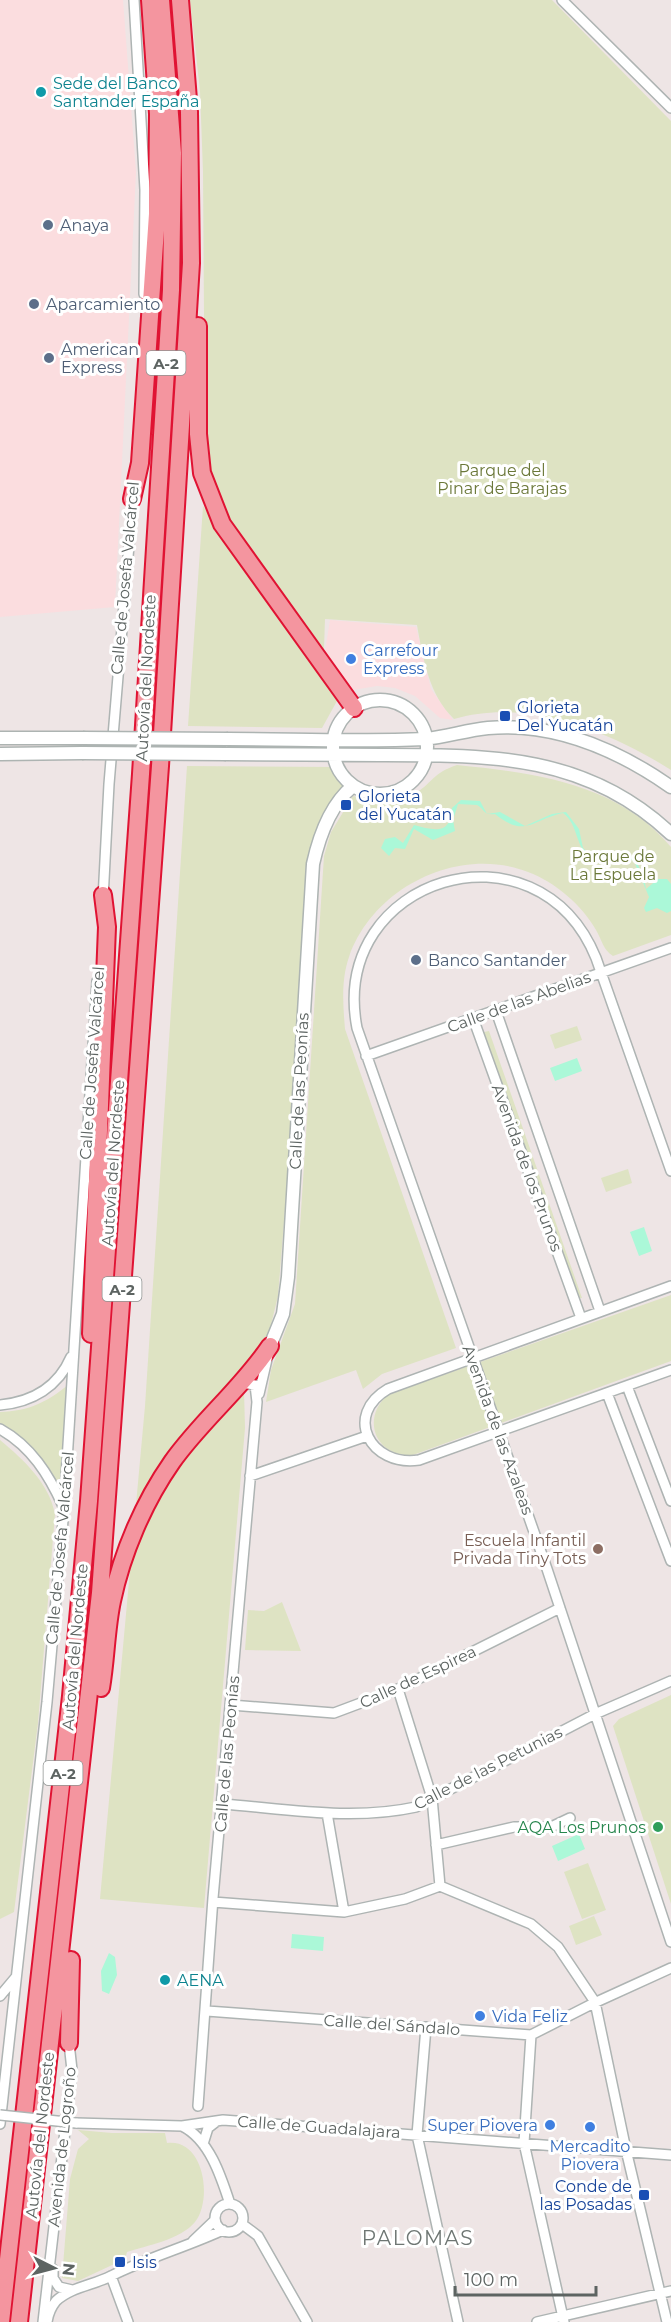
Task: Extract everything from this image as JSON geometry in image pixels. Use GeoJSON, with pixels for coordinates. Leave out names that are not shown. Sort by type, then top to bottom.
{"type":"FeatureCollection","features":[{"type":"Feature","properties":{"kind":"highway"},"geometry":{"type":"LineString","coordinates":[[132,499],[140,463],[157,214],[158,114],[150,0]]}},
{"type":"Feature","properties":{"kind":"highway","name":"Autovía del Nordeste"},"geometry":{"type":"LineString","coordinates":[[1,2322],[71,1696],[95,1436],[171,290],[173,153],[161,0]]}},
{"type":"Feature","properties":{"kind":"highway","name":"Autovía del Nordeste"},"geometry":{"type":"LineString","coordinates":[[20,2322],[100,1593],[117,1386],[191,263],[189,112],[180,0]]}},
{"type":"Feature","properties":{"kind":"highway"},"geometry":{"type":"LineString","coordinates":[[191,263],[197,297],[198,434],[202,473],[222,524],[354,708]]}},
{"type":"Feature","properties":{"kind":"highway"},"geometry":{"type":"LineString","coordinates":[[95,1436],[89,1395],[107,927],[103,896]]}},
{"type":"Feature","properties":{"kind":"highway"},"geometry":{"type":"LineString","coordinates":[[76,1812],[102,1682],[112,1600],[128,1550],[148,1503],[173,1461],[242,1383],[270,1346]]}},
{"type":"Feature","properties":{"kind":"highway","name":"A-2"},"geometry":{"type":"LineString","coordinates":[[69,2043],[68,1996],[74,1925],[74,1837]]}},
{"type":"Feature","properties":{"kind":"main road"},"geometry":{"type":"LineString","coordinates":[[375,700],[399,704],[418,719],[427,738],[427,755],[417,777],[398,791],[383,795],[367,793],[353,786],[337,767],[333,755],[333,739],[337,726],[354,708],[375,700]]}},
{"type":"Feature","properties":{"kind":"main road"},"geometry":{"type":"LineString","coordinates":[[0,738],[427,738],[488,728],[542,730],[584,740],[618,754],[671,787]]}},
{"type":"Feature","properties":{"kind":"main road"},"geometry":{"type":"LineString","coordinates":[[0,754],[490,756],[553,767],[594,781],[630,801],[671,834]]}},
{"type":"Feature","properties":{"kind":"main road","name":"Calle de las Peonías"},"geometry":{"type":"LineString","coordinates":[[270,1346],[283,1314],[288,1277],[313,864],[321,837],[331,816],[353,786]]}},
{"type":"Feature","properties":{"kind":"street","name":"Calle de Josefa Valcárcel"},"geometry":{"type":"LineString","coordinates":[[0,2124],[47,1702],[64,1509],[109,784],[132,499],[144,291],[144,212],[134,0]]}},
{"type":"Feature","properties":{"kind":"street"},"geometry":{"type":"LineString","coordinates":[[562,0],[671,108]]}},
{"type":"Feature","properties":{"kind":"street","name":"Avenida de las Azaleas"},"geometry":{"type":"LineString","coordinates":[[671,1171],[590,943],[563,909],[540,891],[512,880],[487,876],[459,877],[436,883],[409,897],[384,919],[363,954],[355,984],[354,1013],[366,1056],[560,1608],[671,1942]]}},
{"type":"Feature","properties":{"kind":"street","name":"Calle de las Abelias"},"geometry":{"type":"LineString","coordinates":[[366,1056],[671,948]]}},
{"type":"Feature","properties":{"kind":"street","name":"Avenida de los Prunos"},"geometry":{"type":"LineString","coordinates":[[496,1011],[600,1311]]}},
{"type":"Feature","properties":{"kind":"street","name":"Avenida de los Prunos"},"geometry":{"type":"LineString","coordinates":[[473,1018],[581,1318]]}},
{"type":"Feature","properties":{"kind":"street"},"geometry":{"type":"LineString","coordinates":[[671,1286],[472,1358],[378,1395],[367,1413],[367,1436],[378,1453],[393,1460],[406,1462],[419,1460],[671,1370]]}},
{"type":"Feature","properties":{"kind":"street","name":"Calle de las Peonías"},"geometry":{"type":"LineString","coordinates":[[198,2106],[207,2011],[213,1902],[257,1402],[270,1346]]}},
{"type":"Feature","properties":{"kind":"street"},"geometry":{"type":"LineString","coordinates":[[0,1405],[27,1400],[51,1386],[68,1365],[74,1349]]}},
{"type":"Feature","properties":{"kind":"street"},"geometry":{"type":"LineString","coordinates":[[242,1383],[255,1385],[257,1402]]}},
{"type":"Feature","properties":{"kind":"street"},"geometry":{"type":"LineString","coordinates":[[627,1386],[671,1501]]}},
{"type":"Feature","properties":{"kind":"street"},"geometry":{"type":"LineString","coordinates":[[607,1393],[671,1561]]}},
{"type":"Feature","properties":{"kind":"street"},"geometry":{"type":"LineString","coordinates":[[0,1429],[27,1449],[46,1472],[64,1509]]}},
{"type":"Feature","properties":{"kind":"street"},"geometry":{"type":"LineString","coordinates":[[250,1476],[367,1436]]}},
{"type":"Feature","properties":{"kind":"street","name":"Calle de Espirea"},"geometry":{"type":"LineString","coordinates":[[231,1705],[334,1713],[398,1689],[560,1608]]}},
{"type":"Feature","properties":{"kind":"street","name":"Calle de las Petunias"},"geometry":{"type":"LineString","coordinates":[[223,1804],[327,1813],[386,1814],[416,1807],[594,1714],[671,1681]]}},
{"type":"Feature","properties":{"kind":"street"},"geometry":{"type":"LineString","coordinates":[[398,1689],[432,1798],[440,1886]]}},
{"type":"Feature","properties":{"kind":"street"},"geometry":{"type":"LineString","coordinates":[[327,1813],[345,1912]]}},
{"type":"Feature","properties":{"kind":"street"},"geometry":{"type":"LineString","coordinates":[[436,1845],[514,1827],[551,1827],[570,1818]]}},
{"type":"Feature","properties":{"kind":"street"},"geometry":{"type":"LineString","coordinates":[[213,1902],[345,1912],[405,1899],[440,1886],[531,1924],[558,1947],[595,2002],[626,2150],[667,2322]]}},
{"type":"Feature","properties":{"kind":"street"},"geometry":{"type":"LineString","coordinates":[[563,2319],[524,2143],[531,2035],[595,2002],[671,1968]]}},
{"type":"Feature","properties":{"kind":"street"},"geometry":{"type":"LineString","coordinates":[[0,1996],[17,1975]]}},
{"type":"Feature","properties":{"kind":"street","name":"Calle del Sándalo"},"geometry":{"type":"LineString","coordinates":[[207,2011],[531,2035]]}},
{"type":"Feature","properties":{"kind":"street"},"geometry":{"type":"LineString","coordinates":[[426,2027],[417,2135],[458,2322]]}},
{"type":"Feature","properties":{"kind":"street","name":"Avenida de Logroño"},"geometry":{"type":"LineString","coordinates":[[45,2322],[72,2070],[69,2043]]}},
{"type":"Feature","properties":{"kind":"street","name":"Calle de Guadalajara"},"geometry":{"type":"LineString","coordinates":[[0,2115],[76,2123],[182,2126],[218,2120],[671,2155]]}},
{"type":"Feature","properties":{"kind":"street","name":"Calle de Guadalajara"},"geometry":{"type":"LineString","coordinates":[[204,2144],[208,2128],[218,2120]]}},
{"type":"Feature","properties":{"kind":"street"},"geometry":{"type":"LineString","coordinates":[[182,2126],[194,2132],[204,2144],[223,2181],[230,2204],[241,2211],[242,2224],[258,2236],[307,2322]]}},
{"type":"Feature","properties":{"kind":"street"},"geometry":{"type":"LineString","coordinates":[[188,2246],[215,2220],[216,2212],[222,2206],[230,2204]]}},
{"type":"Feature","properties":{"kind":"street"},"geometry":{"type":"LineString","coordinates":[[215,2220],[223,2230],[230,2232],[242,2224]]}},
{"type":"Feature","properties":{"kind":"street"},"geometry":{"type":"LineString","coordinates":[[45,2322],[55,2302],[72,2290],[111,2276],[125,2266],[188,2246],[223,2230]]}},
{"type":"Feature","properties":{"kind":"street"},"geometry":{"type":"LineString","coordinates":[[53,2235],[53,2278],[59,2287],[72,2290]]}},
{"type":"Feature","properties":{"kind":"street"},"geometry":{"type":"LineString","coordinates":[[111,2276],[128,2322]]}},
{"type":"Feature","properties":{"kind":"street"},"geometry":{"type":"LineString","coordinates":[[537,2322],[563,2319],[671,2291]]}},
{"type":"Feature","properties":{"kind":"shaded area"},"geometry":{"type":"Polygon","coordinates":[[[0,0],[123,0],[136,172],[115,607],[0,617],[0,0]]]}},
{"type":"Feature","properties":{"kind":"shaded area"},"geometry":{"type":"Polygon","coordinates":[[[330,620],[416,627],[431,689],[453,720],[440,718],[415,696],[395,688],[377,686],[353,690],[325,651],[330,620]]]}},
{"type":"Feature","properties":{"kind":"shaded area"},"geometry":{"type":"Polygon","coordinates":[[[461,800],[480,801],[487,813],[477,805],[458,804],[453,820],[455,831],[433,840],[414,829],[405,849],[395,848],[389,856],[381,848],[385,839],[395,837],[403,843],[414,825],[434,829],[445,827],[451,817],[452,808],[461,800]]]}},
{"type":"Feature","properties":{"kind":"shaded area"},"geometry":{"type":"Polygon","coordinates":[[[500,812],[525,826],[514,825],[495,814],[488,814],[500,812]]]}},
{"type":"Feature","properties":{"kind":"shaded area"},"geometry":{"type":"Polygon","coordinates":[[[566,812],[579,829],[583,848],[590,855],[606,860],[634,857],[644,877],[646,889],[658,879],[667,879],[671,884],[671,911],[667,913],[657,908],[646,912],[644,908],[649,897],[634,861],[624,859],[598,861],[587,855],[580,843],[572,824],[563,813],[526,826],[552,814],[566,812]]]}},
{"type":"Feature","properties":{"kind":"shaded area"},"geometry":{"type":"Polygon","coordinates":[[[577,1058],[582,1071],[555,1081],[550,1068],[577,1058]]]}},
{"type":"Feature","properties":{"kind":"shaded area"},"geometry":{"type":"Polygon","coordinates":[[[644,1227],[652,1251],[639,1256],[630,1232],[644,1227]]]}},
{"type":"Feature","properties":{"kind":"shaded area"},"geometry":{"type":"Polygon","coordinates":[[[579,1834],[585,1849],[558,1861],[552,1846],[579,1834]]]}},
{"type":"Feature","properties":{"kind":"shaded area"},"geometry":{"type":"Polygon","coordinates":[[[292,1934],[324,1937],[323,1951],[291,1948],[292,1934]]]}},
{"type":"Feature","properties":{"kind":"shaded area"},"geometry":{"type":"Polygon","coordinates":[[[109,1953],[115,1957],[117,1975],[109,1994],[102,1991],[101,1971],[109,1953]]]}},
{"type":"Feature","properties":{"kind":"green space","name":"Parque del Pinar de Barajas"},"geometry":{"type":"Polygon","coordinates":[[[190,0],[552,0],[671,121],[671,770],[595,731],[539,715],[510,712],[482,713],[454,719],[445,709],[428,676],[417,625],[325,619],[324,649],[252,553],[220,505],[205,455],[203,172],[200,91],[190,0]]]}},
{"type":"Feature","properties":{"kind":"green space"},"geometry":{"type":"Polygon","coordinates":[[[203,506],[337,701],[322,728],[188,726],[203,506]]]}},
{"type":"Feature","properties":{"kind":"green space","name":"Parque de La Espuela"},"geometry":{"type":"Polygon","coordinates":[[[457,765],[516,772],[573,785],[626,808],[650,825],[671,847],[671,935],[613,956],[605,948],[590,921],[567,895],[538,876],[501,865],[474,864],[447,869],[422,878],[398,892],[377,910],[361,932],[346,966],[343,993],[345,1029],[456,1348],[382,1374],[363,1389],[356,1370],[266,1402],[271,1370],[295,1304],[324,856],[331,832],[353,796],[384,800],[407,797],[420,790],[437,775],[457,765]]]}},
{"type":"Feature","properties":{"kind":"green space"},"geometry":{"type":"Polygon","coordinates":[[[187,766],[337,767],[345,785],[315,839],[278,1296],[269,1333],[244,1390],[245,1428],[204,1908],[100,1899],[145,1406],[187,766]]]}},
{"type":"Feature","properties":{"kind":"green space"},"geometry":{"type":"Polygon","coordinates":[[[577,1026],[582,1040],[555,1049],[550,1035],[577,1026]]]}},
{"type":"Feature","properties":{"kind":"green space"},"geometry":{"type":"Polygon","coordinates":[[[489,1031],[582,1298],[579,1298],[484,1032],[489,1031]]]}},
{"type":"Feature","properties":{"kind":"green space"},"geometry":{"type":"Polygon","coordinates":[[[628,1169],[632,1183],[606,1192],[601,1178],[628,1169]]]}},
{"type":"Feature","properties":{"kind":"green space"},"geometry":{"type":"Polygon","coordinates":[[[671,1295],[671,1361],[413,1455],[389,1450],[376,1434],[375,1414],[380,1403],[389,1394],[671,1295]]]}},
{"type":"Feature","properties":{"kind":"green space"},"geometry":{"type":"Polygon","coordinates":[[[70,1383],[60,1486],[41,1458],[0,1423],[0,1412],[20,1410],[38,1404],[70,1383]]]}},
{"type":"Feature","properties":{"kind":"green space"},"geometry":{"type":"Polygon","coordinates":[[[0,1440],[26,1464],[41,1482],[55,1514],[38,1723],[14,1912],[0,1919],[0,1440]]]}},
{"type":"Feature","properties":{"kind":"green space"},"geometry":{"type":"Polygon","coordinates":[[[282,1602],[301,1651],[245,1650],[248,1610],[264,1611],[282,1602]]]}},
{"type":"Feature","properties":{"kind":"green space","name":"AQA Los Prunos"},"geometry":{"type":"Polygon","coordinates":[[[671,1695],[671,1904],[613,1726],[619,1719],[671,1695]]]}},
{"type":"Feature","properties":{"kind":"green space"},"geometry":{"type":"Polygon","coordinates":[[[588,1863],[606,1910],[582,1919],[564,1872],[588,1863]]]}},
{"type":"Feature","properties":{"kind":"green space"},"geometry":{"type":"Polygon","coordinates":[[[594,1916],[602,1935],[576,1945],[569,1926],[594,1916]]]}},
{"type":"Feature","properties":{"kind":"green space"},"geometry":{"type":"Polygon","coordinates":[[[78,2130],[112,2133],[165,2133],[167,2143],[180,2144],[190,2150],[202,2172],[204,2186],[200,2212],[189,2228],[163,2241],[127,2252],[125,2259],[78,2281],[62,2278],[70,2179],[78,2149],[89,2139],[78,2130]]]}},
{"type":"Feature","properties":{"kind":"place","name":"Sede del Banco Santander España"},"geometry":{"type":"Point","coordinates":[41,92]}},
{"type":"Feature","properties":{"kind":"place","name":"Anaya"},"geometry":{"type":"Point","coordinates":[48,225]}},
{"type":"Feature","properties":{"kind":"place","name":"Aparcamiento"},"geometry":{"type":"Point","coordinates":[34,304]}},
{"type":"Feature","properties":{"kind":"place","name":"American Express"},"geometry":{"type":"Point","coordinates":[49,358]}},
{"type":"Feature","properties":{"kind":"place","name":"Carrefour Express"},"geometry":{"type":"Point","coordinates":[351,659]}},
{"type":"Feature","properties":{"kind":"place","name":"Glorieta Del Yucatán"},"geometry":{"type":"Point","coordinates":[505,716]}},
{"type":"Feature","properties":{"kind":"place","name":"Glorieta del Yucatán"},"geometry":{"type":"Point","coordinates":[346,805]}},
{"type":"Feature","properties":{"kind":"place","name":"Banco Santander"},"geometry":{"type":"Point","coordinates":[416,960]}},
{"type":"Feature","properties":{"kind":"place","name":"Escuela Infantil Privada Tiny Tots"},"geometry":{"type":"Point","coordinates":[598,1549]}},
{"type":"Feature","properties":{"kind":"place","name":"AQA Los Prunos"},"geometry":{"type":"Point","coordinates":[658,1827]}},
{"type":"Feature","properties":{"kind":"place","name":"AENA"},"geometry":{"type":"Point","coordinates":[165,1980]}},
{"type":"Feature","properties":{"kind":"place","name":"Vida Feliz"},"geometry":{"type":"Point","coordinates":[480,2016]}},
{"type":"Feature","properties":{"kind":"place","name":"Super Piovera"},"geometry":{"type":"Point","coordinates":[550,2125]}},
{"type":"Feature","properties":{"kind":"place","name":"Mercadito Piovera"},"geometry":{"type":"Point","coordinates":[590,2127]}},
{"type":"Feature","properties":{"kind":"place","name":"Conde de las Posadas"},"geometry":{"type":"Point","coordinates":[644,2195]}},
{"type":"Feature","properties":{"kind":"place","name":"Isis"},"geometry":{"type":"Point","coordinates":[120,2262]}},
{"type":"Feature","properties":{"kind":"district","name":"PALOMAS"},"geometry":{"type":"Point","coordinates":[418,2238]}}]}
